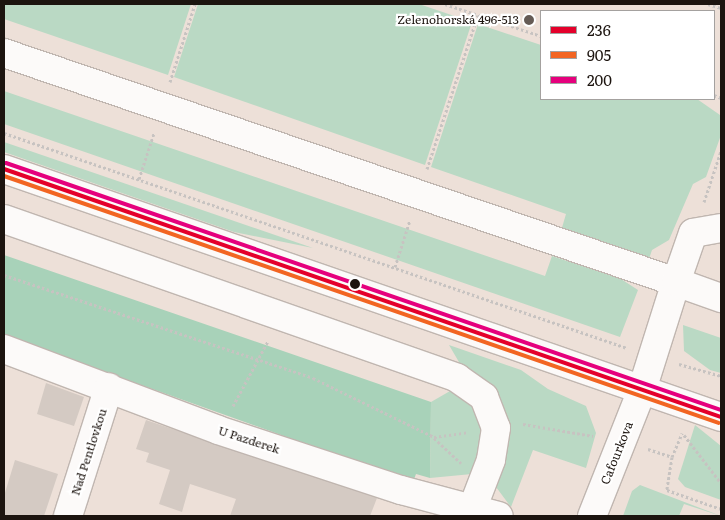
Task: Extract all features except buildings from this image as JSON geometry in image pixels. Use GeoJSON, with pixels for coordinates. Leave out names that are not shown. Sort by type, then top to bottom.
{"type":"FeatureCollection","features":[{"type":"Feature","properties":{"kind":"street"},"geometry":{"type":"LineString","coordinates":[[4,53],[721,298]]}},
{"type":"Feature","properties":{"kind":"street"},"geometry":{"type":"LineString","coordinates":[[4,169],[721,417]]}},
{"type":"Feature","properties":{"kind":"street"},"geometry":{"type":"LineString","coordinates":[[4,219],[282,314],[457,378],[484,397],[496,428],[478,495]]}},
{"type":"Feature","properties":{"kind":"street"},"geometry":{"type":"LineString","coordinates":[[693,233],[721,228]]}},
{"type":"Feature","properties":{"kind":"street","name":"Cafourkova"},"geometry":{"type":"LineString","coordinates":[[592,516],[642,390],[693,233]]}},
{"type":"Feature","properties":{"kind":"street","name":"U Pazderek"},"geometry":{"type":"LineString","coordinates":[[4,349],[110,387],[139,402],[401,490],[478,495],[499,516]]}},
{"type":"Feature","properties":{"kind":"street","name":"Nad Pentlovkou"},"geometry":{"type":"LineString","coordinates":[[68,516],[110,387]]}},
{"type":"Feature","properties":{"kind":"path"},"geometry":{"type":"LineString","coordinates":[[445,4],[540,36]]}},
{"type":"Feature","properties":{"kind":"path"},"geometry":{"type":"LineString","coordinates":[[708,4],[721,8]]}},
{"type":"Feature","properties":{"kind":"path"},"geometry":{"type":"LineString","coordinates":[[394,266],[478,15]]}},
{"type":"Feature","properties":{"kind":"path"},"geometry":{"type":"LineString","coordinates":[[4,133],[394,266],[652,357],[721,376]]}},
{"type":"Feature","properties":{"kind":"path"},"geometry":{"type":"LineString","coordinates":[[693,233],[721,151]]}},
{"type":"Feature","properties":{"kind":"path"},"geometry":{"type":"LineString","coordinates":[[4,275],[313,378],[434,438],[478,495]]}},
{"type":"Feature","properties":{"kind":"path"},"geometry":{"type":"LineString","coordinates":[[218,430],[259,360],[282,314]]}},
{"type":"Feature","properties":{"kind":"path"},"geometry":{"type":"LineString","coordinates":[[434,438],[516,423],[622,441],[672,457]]}},
{"type":"Feature","properties":{"kind":"path"},"geometry":{"type":"LineString","coordinates":[[721,483],[682,433],[672,457],[667,490],[721,509]]}},
{"type":"Feature","properties":{"kind":"green space"},"geometry":{"type":"Polygon","coordinates":[[[4,4],[191,4],[168,75],[4,19],[4,4]]]}},
{"type":"Feature","properties":{"kind":"green space"},"geometry":{"type":"Polygon","coordinates":[[[198,4],[419,4],[472,22],[425,165],[174,77],[198,4]]]}},
{"type":"Feature","properties":{"kind":"green space"},"geometry":{"type":"Polygon","coordinates":[[[478,24],[540,45],[540,100],[698,100],[720,115],[721,135],[706,177],[693,184],[669,240],[652,250],[648,262],[561,231],[566,214],[431,167],[478,24]]]}},
{"type":"Feature","properties":{"kind":"green space"},"geometry":{"type":"Polygon","coordinates":[[[4,91],[545,276],[552,256],[621,279],[638,290],[620,337],[4,124],[4,91]]]}},
{"type":"Feature","properties":{"kind":"green space"},"geometry":{"type":"Polygon","coordinates":[[[4,142],[313,248],[234,232],[4,152],[4,142]]]}},
{"type":"Feature","properties":{"kind":"green space"},"geometry":{"type":"Polygon","coordinates":[[[4,255],[431,402],[430,478],[416,474],[413,482],[4,336],[4,255]]]}},
{"type":"Feature","properties":{"kind":"green space"},"geometry":{"type":"Polygon","coordinates":[[[683,325],[721,338],[721,373],[710,370],[684,351],[683,325]]]}},
{"type":"Feature","properties":{"kind":"green space"},"geometry":{"type":"Polygon","coordinates":[[[449,345],[521,370],[548,389],[586,406],[596,433],[586,468],[533,450],[511,507],[496,487],[501,434],[449,345]]]}},
{"type":"Feature","properties":{"kind":"green space"},"geometry":{"type":"Polygon","coordinates":[[[457,387],[468,394],[487,441],[472,474],[430,478],[431,402],[457,387]]]}},
{"type":"Feature","properties":{"kind":"green space"},"geometry":{"type":"Polygon","coordinates":[[[695,425],[721,446],[721,500],[685,487],[678,479],[695,425]]]}},
{"type":"Feature","properties":{"kind":"green space"},"geometry":{"type":"Polygon","coordinates":[[[640,485],[721,516],[684,504],[679,516],[623,516],[632,491],[640,485]]]}},
{"type":"Feature","properties":{"kind":"transit line","name":"200"},"geometry":{"type":"LineString","coordinates":[[6,163],[721,410]]}},
{"type":"Feature","properties":{"kind":"transit line","name":"236"},"geometry":{"type":"LineString","coordinates":[[4,169],[721,417]]}},
{"type":"Feature","properties":{"kind":"transit line","name":"905"},"geometry":{"type":"LineString","coordinates":[[4,176],[719,423]]}},
{"type":"Feature","properties":{"kind":"place","name":"Zelenohorská 496-513"},"geometry":{"type":"Point","coordinates":[529,20]}}]}
